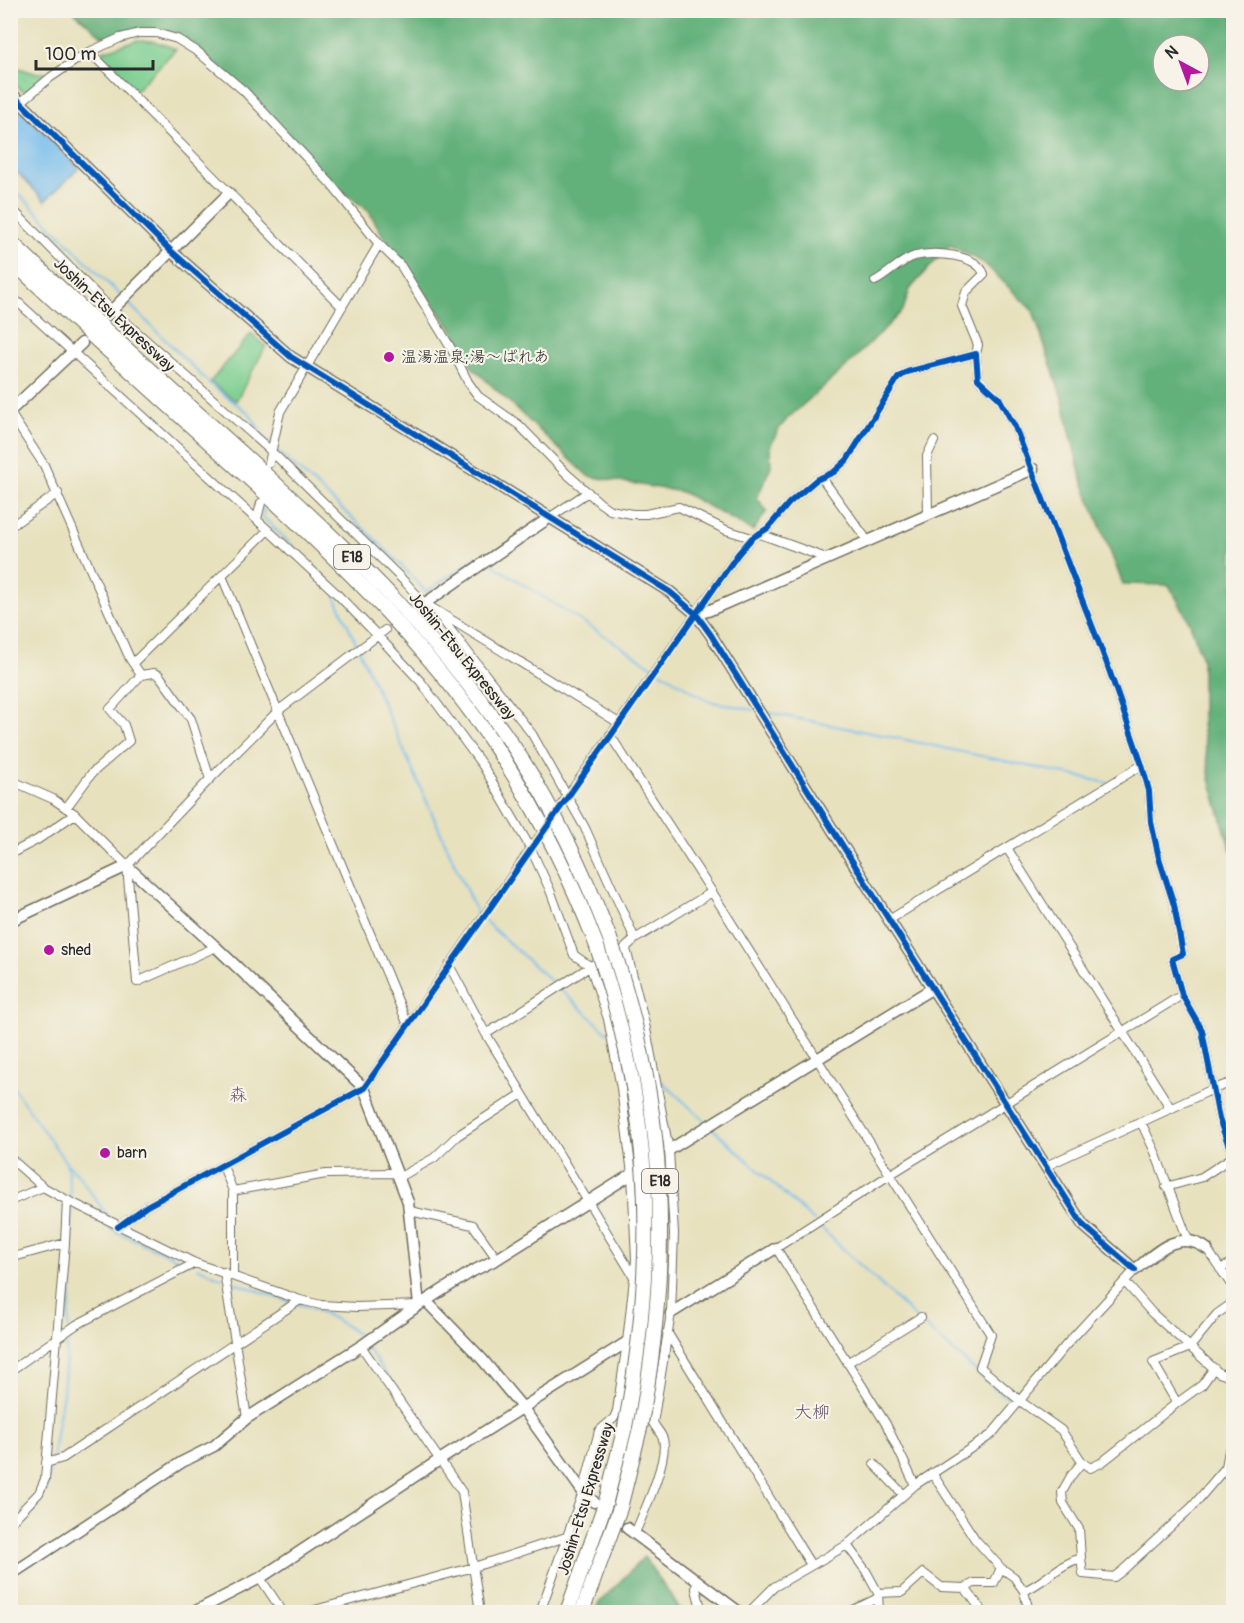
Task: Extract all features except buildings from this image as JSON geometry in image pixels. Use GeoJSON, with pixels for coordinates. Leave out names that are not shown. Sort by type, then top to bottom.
{"type":"FeatureCollection","features":[{"type":"Feature","properties":{"kind":"highway","name":"Joshin-Etsu Expressway"},"geometry":{"type":"LineString","coordinates":[[10,241],[316,522],[394,599],[440,651],[495,720],[543,795],[574,852],[610,939],[630,1003],[646,1074],[655,1131],[660,1187],[660,1270],[657,1313],[653,1353],[640,1428],[620,1508],[582,1612]]}},
{"type":"Feature","properties":{"kind":"highway","name":"Joshin-Etsu Expressway"},"geometry":{"type":"LineString","coordinates":[[10,259],[307,532],[365,589],[428,659],[483,729],[532,804],[561,860],[596,944],[616,1006],[630,1065],[646,1185],[647,1228],[639,1350],[625,1427],[606,1502],[567,1612]]}},
{"type":"Feature","properties":{"kind":"street"},"geometry":{"type":"LineString","coordinates":[[21,102],[51,76],[90,52],[120,38],[139,33],[156,33],[177,39],[198,52],[244,91],[330,183],[379,244],[400,266],[478,396],[519,425],[567,474],[610,510],[646,514],[680,507],[726,530],[756,536],[826,558]]}},
{"type":"Feature","properties":{"kind":"street"},"geometry":{"type":"LineString","coordinates":[[90,52],[342,307]]}},
{"type":"Feature","properties":{"kind":"street"},"geometry":{"type":"LineString","coordinates":[[10,92],[171,251],[291,357],[670,592],[696,614],[1083,1225],[1135,1270]]}},
{"type":"Feature","properties":{"kind":"street"},"geometry":{"type":"LineString","coordinates":[[109,312],[229,193]]}},
{"type":"Feature","properties":{"kind":"street"},"geometry":{"type":"LineString","coordinates":[[10,207],[16,218],[109,312],[271,451],[406,583],[421,606],[445,615],[619,723]]}},
{"type":"Feature","properties":{"kind":"street"},"geometry":{"type":"LineString","coordinates":[[269,463],[280,412],[379,244]]}},
{"type":"Feature","properties":{"kind":"street"},"geometry":{"type":"LineString","coordinates":[[875,281],[902,262],[916,256],[965,257],[981,268],[984,274],[966,292],[962,306],[978,345],[976,354],[978,379],[999,398],[1016,427],[1107,664],[1142,765],[1149,791],[1151,822],[1159,858],[1174,905],[1183,954],[1172,959],[1182,995],[1202,1030],[1219,1119],[1232,1159],[1202,1176],[1166,1187]]}},
{"type":"Feature","properties":{"kind":"street"},"geometry":{"type":"LineString","coordinates":[[10,295],[74,351],[336,593],[421,682],[483,766],[531,849],[550,891],[574,955],[590,966],[608,1020],[617,1060],[632,1174],[635,1234],[634,1278],[616,1411],[614,1418],[599,1431],[583,1492],[540,1612]]}},
{"type":"Feature","properties":{"kind":"street"},"geometry":{"type":"LineString","coordinates":[[82,343],[10,412],[36,450],[58,493],[121,640],[141,675]]}},
{"type":"Feature","properties":{"kind":"street"},"geometry":{"type":"LineString","coordinates":[[562,804],[738,554],[756,536],[768,528],[789,502],[834,472],[847,460],[898,378],[907,372],[976,354]]}},
{"type":"Feature","properties":{"kind":"street"},"geometry":{"type":"LineString","coordinates":[[928,514],[927,456],[934,441]]}},
{"type":"Feature","properties":{"kind":"street"},"geometry":{"type":"LineString","coordinates":[[696,614],[708,611],[1033,469]]}},
{"type":"Feature","properties":{"kind":"street"},"geometry":{"type":"LineString","coordinates":[[822,478],[867,540]]}},
{"type":"Feature","properties":{"kind":"street"},"geometry":{"type":"LineString","coordinates":[[421,606],[588,492]]}},
{"type":"Feature","properties":{"kind":"street"},"geometry":{"type":"LineString","coordinates":[[10,527],[58,493]]}},
{"type":"Feature","properties":{"kind":"street"},"geometry":{"type":"LineString","coordinates":[[257,519],[261,503]]}},
{"type":"Feature","properties":{"kind":"street"},"geometry":{"type":"LineString","coordinates":[[133,663],[268,530]]}},
{"type":"Feature","properties":{"kind":"street"},"geometry":{"type":"LineString","coordinates":[[222,576],[408,1025]]}},
{"type":"Feature","properties":{"kind":"street"},"geometry":{"type":"LineString","coordinates":[[437,613],[532,734],[585,828],[635,939]]}},
{"type":"Feature","properties":{"kind":"street"},"geometry":{"type":"LineString","coordinates":[[10,921],[127,867],[279,710],[385,630]]}},
{"type":"Feature","properties":{"kind":"street"},"geometry":{"type":"LineString","coordinates":[[66,808],[92,773],[129,741],[124,725],[110,709],[141,675],[154,673],[159,675],[191,719],[210,779]]}},
{"type":"Feature","properties":{"kind":"street"},"geometry":{"type":"LineString","coordinates":[[610,735],[712,892],[991,1335],[980,1367],[1020,1401],[1060,1430],[1082,1462],[1090,1468],[1101,1463],[1202,1385],[1214,1368]]}},
{"type":"Feature","properties":{"kind":"street"},"geometry":{"type":"LineString","coordinates":[[889,920],[1142,765]]}},
{"type":"Feature","properties":{"kind":"street"},"geometry":{"type":"LineString","coordinates":[[10,780],[53,799],[75,814],[127,867],[216,947],[364,1088],[410,1211],[423,1303],[482,1359],[522,1407],[583,1492],[594,1502]]}},
{"type":"Feature","properties":{"kind":"street"},"geometry":{"type":"LineString","coordinates":[[10,854],[37,840],[75,814]]}},
{"type":"Feature","properties":{"kind":"street"},"geometry":{"type":"LineString","coordinates":[[118,1227],[147,1206],[364,1088],[539,837]]}},
{"type":"Feature","properties":{"kind":"street"},"geometry":{"type":"LineString","coordinates":[[1007,848],[1171,1108]]}},
{"type":"Feature","properties":{"kind":"street"},"geometry":{"type":"LineString","coordinates":[[127,867],[137,982],[216,947]]}},
{"type":"Feature","properties":{"kind":"street"},"geometry":{"type":"LineString","coordinates":[[486,1034],[590,966],[626,949],[635,939],[712,892]]}},
{"type":"Feature","properties":{"kind":"street"},"geometry":{"type":"LineString","coordinates":[[626,949],[645,1024],[669,1150],[674,1233],[671,1313],[653,1423],[663,1438],[663,1449],[654,1488],[631,1531],[740,1612]]}},
{"type":"Feature","properties":{"kind":"street"},"geometry":{"type":"LineString","coordinates":[[449,966],[486,1034],[634,1278]]}},
{"type":"Feature","properties":{"kind":"street"},"geometry":{"type":"LineString","coordinates":[[669,1150],[933,988]]}},
{"type":"Feature","properties":{"kind":"street"},"geometry":{"type":"LineString","coordinates":[[671,1313],[1182,995]]}},
{"type":"Feature","properties":{"kind":"street"},"geometry":{"type":"LineString","coordinates":[[1046,1166],[1213,1089],[1233,1082]]}},
{"type":"Feature","properties":{"kind":"street"},"geometry":{"type":"LineString","coordinates":[[233,1191],[327,1174],[397,1176],[434,1158],[457,1136],[522,1094]]}},
{"type":"Feature","properties":{"kind":"street"},"geometry":{"type":"LineString","coordinates":[[1141,1122],[1155,1152],[1166,1187],[1188,1240]]}},
{"type":"Feature","properties":{"kind":"street"},"geometry":{"type":"LineString","coordinates":[[10,1158],[43,1187],[118,1227],[195,1263],[300,1300],[321,1305],[357,1307],[423,1303]]}},
{"type":"Feature","properties":{"kind":"street"},"geometry":{"type":"LineString","coordinates":[[223,1166],[233,1191],[233,1275]]}},
{"type":"Feature","properties":{"kind":"street"},"geometry":{"type":"LineString","coordinates":[[10,1575],[182,1462],[214,1446],[247,1418],[361,1346],[471,1272],[497,1259],[632,1174]]}},
{"type":"Feature","properties":{"kind":"street"},"geometry":{"type":"LineString","coordinates":[[10,1202],[43,1187]]}},
{"type":"Feature","properties":{"kind":"street"},"geometry":{"type":"LineString","coordinates":[[10,1523],[39,1493],[45,1479],[67,1200]]}},
{"type":"Feature","properties":{"kind":"street"},"geometry":{"type":"LineString","coordinates":[[410,1211],[473,1225],[497,1259]]}},
{"type":"Feature","properties":{"kind":"street"},"geometry":{"type":"LineString","coordinates":[[749,1612],[774,1587],[847,1545],[915,1485],[991,1435],[1066,1345],[1135,1270],[1156,1251],[1188,1240],[1200,1244],[1207,1250],[1233,1289]]}},
{"type":"Feature","properties":{"kind":"street"},"geometry":{"type":"LineString","coordinates":[[10,1258],[65,1243]]}},
{"type":"Feature","properties":{"kind":"street"},"geometry":{"type":"LineString","coordinates":[[776,1248],[886,1424],[915,1485]]}},
{"type":"Feature","properties":{"kind":"street"},"geometry":{"type":"LineString","coordinates":[[1220,1269],[1233,1262]]}},
{"type":"Feature","properties":{"kind":"street"},"geometry":{"type":"LineString","coordinates":[[10,1371],[76,1324],[195,1263]]}},
{"type":"Feature","properties":{"kind":"street"},"geometry":{"type":"LineString","coordinates":[[224,1272],[247,1418]]}},
{"type":"Feature","properties":{"kind":"street"},"geometry":{"type":"LineString","coordinates":[[1125,1282],[1152,1313],[1219,1373],[1233,1377]]}},
{"type":"Feature","properties":{"kind":"street"},"geometry":{"type":"LineString","coordinates":[[46,1463],[63,1458],[300,1300]]}},
{"type":"Feature","properties":{"kind":"street"},"geometry":{"type":"LineString","coordinates":[[1177,1404],[1153,1362],[1190,1347],[1217,1314],[1233,1302]]}},
{"type":"Feature","properties":{"kind":"street"},"geometry":{"type":"LineString","coordinates":[[848,1363],[921,1317]]}},
{"type":"Feature","properties":{"kind":"street"},"geometry":{"type":"LineString","coordinates":[[667,1332],[811,1564]]}},
{"type":"Feature","properties":{"kind":"street"},"geometry":{"type":"LineString","coordinates":[[194,1612],[260,1578],[441,1459],[627,1342]]}},
{"type":"Feature","properties":{"kind":"street"},"geometry":{"type":"LineString","coordinates":[[361,1346],[462,1492],[480,1612]]}},
{"type":"Feature","properties":{"kind":"street"},"geometry":{"type":"LineString","coordinates":[[1082,1462],[1062,1492],[1063,1503],[1079,1529],[1083,1574],[1114,1577],[1192,1507],[1226,1467],[1229,1451],[1233,1446]]}},
{"type":"Feature","properties":{"kind":"street"},"geometry":{"type":"LineString","coordinates":[[874,1464],[904,1495]]}},
{"type":"Feature","properties":{"kind":"street"},"geometry":{"type":"LineString","coordinates":[[932,1473],[975,1539],[1001,1568],[1014,1577],[1024,1591],[1029,1612]]}},
{"type":"Feature","properties":{"kind":"street"},"geometry":{"type":"LineString","coordinates":[[308,1612],[474,1567],[566,1537]]}},
{"type":"Feature","properties":{"kind":"street"},"geometry":{"type":"LineString","coordinates":[[847,1545],[867,1571],[878,1595],[879,1612]]}},
{"type":"Feature","properties":{"kind":"street"},"geometry":{"type":"LineString","coordinates":[[1024,1591],[1036,1586],[1062,1566],[1081,1558]]}},
{"type":"Feature","properties":{"kind":"street"},"geometry":{"type":"LineString","coordinates":[[849,1612],[878,1595],[902,1592],[923,1574],[941,1587],[965,1588],[974,1583],[994,1583],[1001,1568]]}},
{"type":"Feature","properties":{"kind":"street"},"geometry":{"type":"LineString","coordinates":[[260,1578],[283,1612]]}},
{"type":"Feature","properties":{"kind":"street"},"geometry":{"type":"LineString","coordinates":[[697,1580],[696,1589],[702,1612]]}},
{"type":"Feature","properties":{"kind":"street"},"geometry":{"type":"LineString","coordinates":[[965,1588],[983,1612]]}},
{"type":"Feature","properties":{"kind":"green space"},"geometry":{"type":"Polygon","coordinates":[[[73,11],[1233,11],[1233,852],[1210,779],[1202,724],[1202,659],[1190,623],[1169,585],[1123,584],[1081,477],[1062,398],[1033,311],[984,263],[950,245],[910,289],[903,310],[849,364],[788,418],[778,430],[770,447],[771,466],[757,498],[767,511],[753,531],[682,492],[588,476],[472,367],[452,329],[388,244],[368,210],[330,183],[236,85],[193,44],[152,31],[103,37],[73,11]]]}},
{"type":"Feature","properties":{"kind":"green space"},"geometry":{"type":"Polygon","coordinates":[[[137,40],[154,41],[176,49],[136,90],[102,59],[103,51],[137,40]]]}},
{"type":"Feature","properties":{"kind":"green space"},"geometry":{"type":"Polygon","coordinates":[[[10,65],[34,73],[47,73],[28,90],[22,91],[11,78],[10,65]]]}},
{"type":"Feature","properties":{"kind":"green space"},"geometry":{"type":"Polygon","coordinates":[[[251,334],[266,346],[236,401],[210,382],[251,334]]]}},
{"type":"Feature","properties":{"kind":"green space"},"geometry":{"type":"Polygon","coordinates":[[[644,1557],[682,1612],[596,1612],[599,1603],[644,1557]]]}},
{"type":"Feature","properties":{"kind":"water"},"geometry":{"type":"Polygon","coordinates":[[[11,100],[79,168],[45,201],[11,166],[11,100]]]}},
{"type":"Feature","properties":{"kind":"waterway"},"geometry":{"type":"LineString","coordinates":[[10,185],[121,296]]}},
{"type":"Feature","properties":{"kind":"waterway"},"geometry":{"type":"LineString","coordinates":[[125,300],[210,384],[250,414],[264,438],[271,445]]}},
{"type":"Feature","properties":{"kind":"waterway"},"geometry":{"type":"LineString","coordinates":[[275,449],[372,536],[426,592],[478,556],[483,559]]}},
{"type":"Feature","properties":{"kind":"waterway"},"geometry":{"type":"LineString","coordinates":[[264,506],[263,517],[327,580]]}},
{"type":"Feature","properties":{"kind":"waterway"},"geometry":{"type":"LineString","coordinates":[[490,563],[655,668]]}},
{"type":"Feature","properties":{"kind":"waterway"},"geometry":{"type":"LineString","coordinates":[[335,596],[477,914],[608,1033]]}},
{"type":"Feature","properties":{"kind":"waterway"},"geometry":{"type":"LineString","coordinates":[[660,671],[708,701],[753,710]]}},
{"type":"Feature","properties":{"kind":"waterway"},"geometry":{"type":"LineString","coordinates":[[764,712],[1108,783]]}},
{"type":"Feature","properties":{"kind":"waterway"},"geometry":{"type":"LineString","coordinates":[[659,1079],[708,1124]]}},
{"type":"Feature","properties":{"kind":"waterway"},"geometry":{"type":"LineString","coordinates":[[10,1083],[67,1164],[71,1198]]}},
{"type":"Feature","properties":{"kind":"waterway"},"geometry":{"type":"LineString","coordinates":[[712,1128],[814,1221]]}},
{"type":"Feature","properties":{"kind":"waterway"},"geometry":{"type":"LineString","coordinates":[[67,1164],[76,1172],[109,1218]]}},
{"type":"Feature","properties":{"kind":"waterway"},"geometry":{"type":"LineString","coordinates":[[68,1328],[72,1208]]}},
{"type":"Feature","properties":{"kind":"waterway"},"geometry":{"type":"LineString","coordinates":[[110,1224],[111,1229],[189,1264]]}},
{"type":"Feature","properties":{"kind":"waterway"},"geometry":{"type":"LineString","coordinates":[[818,1225],[917,1319],[1002,1394],[1009,1397]]}},
{"type":"Feature","properties":{"kind":"waterway"},"geometry":{"type":"LineString","coordinates":[[197,1267],[222,1278]]}},
{"type":"Feature","properties":{"kind":"waterway"},"geometry":{"type":"LineString","coordinates":[[227,1280],[290,1302]]}},
{"type":"Feature","properties":{"kind":"waterway"},"geometry":{"type":"LineString","coordinates":[[298,1304],[330,1316],[362,1339]]}},
{"type":"Feature","properties":{"kind":"waterway"},"geometry":{"type":"LineString","coordinates":[[52,1458],[63,1393],[68,1333]]}},
{"type":"Feature","properties":{"kind":"waterway"},"geometry":{"type":"LineString","coordinates":[[367,1347],[406,1404]]}},
{"type":"Feature","properties":{"kind":"waterway"},"geometry":{"type":"LineString","coordinates":[[41,1495],[47,1489],[51,1464]]}},
{"type":"Feature","properties":{"kind":"tunnel"},"geometry":{"type":"LineString","coordinates":[[10,223],[13,220]]}},
{"type":"Feature","properties":{"kind":"cycle path"},"geometry":{"type":"LineString","coordinates":[[10,92],[171,251],[291,357],[670,592],[696,614],[1083,1225],[1135,1270]]}},
{"type":"Feature","properties":{"kind":"cycle path"},"geometry":{"type":"LineString","coordinates":[[118,1227],[147,1206],[364,1088],[738,554],[752,538],[768,528],[789,503],[816,480],[834,472],[847,460],[898,378],[907,372],[976,354],[978,379],[999,398],[1015,427],[1107,664],[1142,765],[1149,791],[1151,822],[1159,858],[1174,905],[1183,954],[1172,959],[1182,995],[1202,1030],[1219,1119],[1234,1160]]}},
{"type":"Feature","properties":{"kind":"place","name":"温湯温泉;湯〜ぱれあ"},"geometry":{"type":"Point","coordinates":[389,357]}},
{"type":"Feature","properties":{"kind":"place","name":"shed"},"geometry":{"type":"Point","coordinates":[49,950]}},
{"type":"Feature","properties":{"kind":"place","name":"barn"},"geometry":{"type":"Point","coordinates":[105,1153]}},
{"type":"Feature","properties":{"kind":"district","name":"森"},"geometry":{"type":"Point","coordinates":[238,1095]}},
{"type":"Feature","properties":{"kind":"district","name":"大柳"},"geometry":{"type":"Point","coordinates":[812,1412]}}]}
